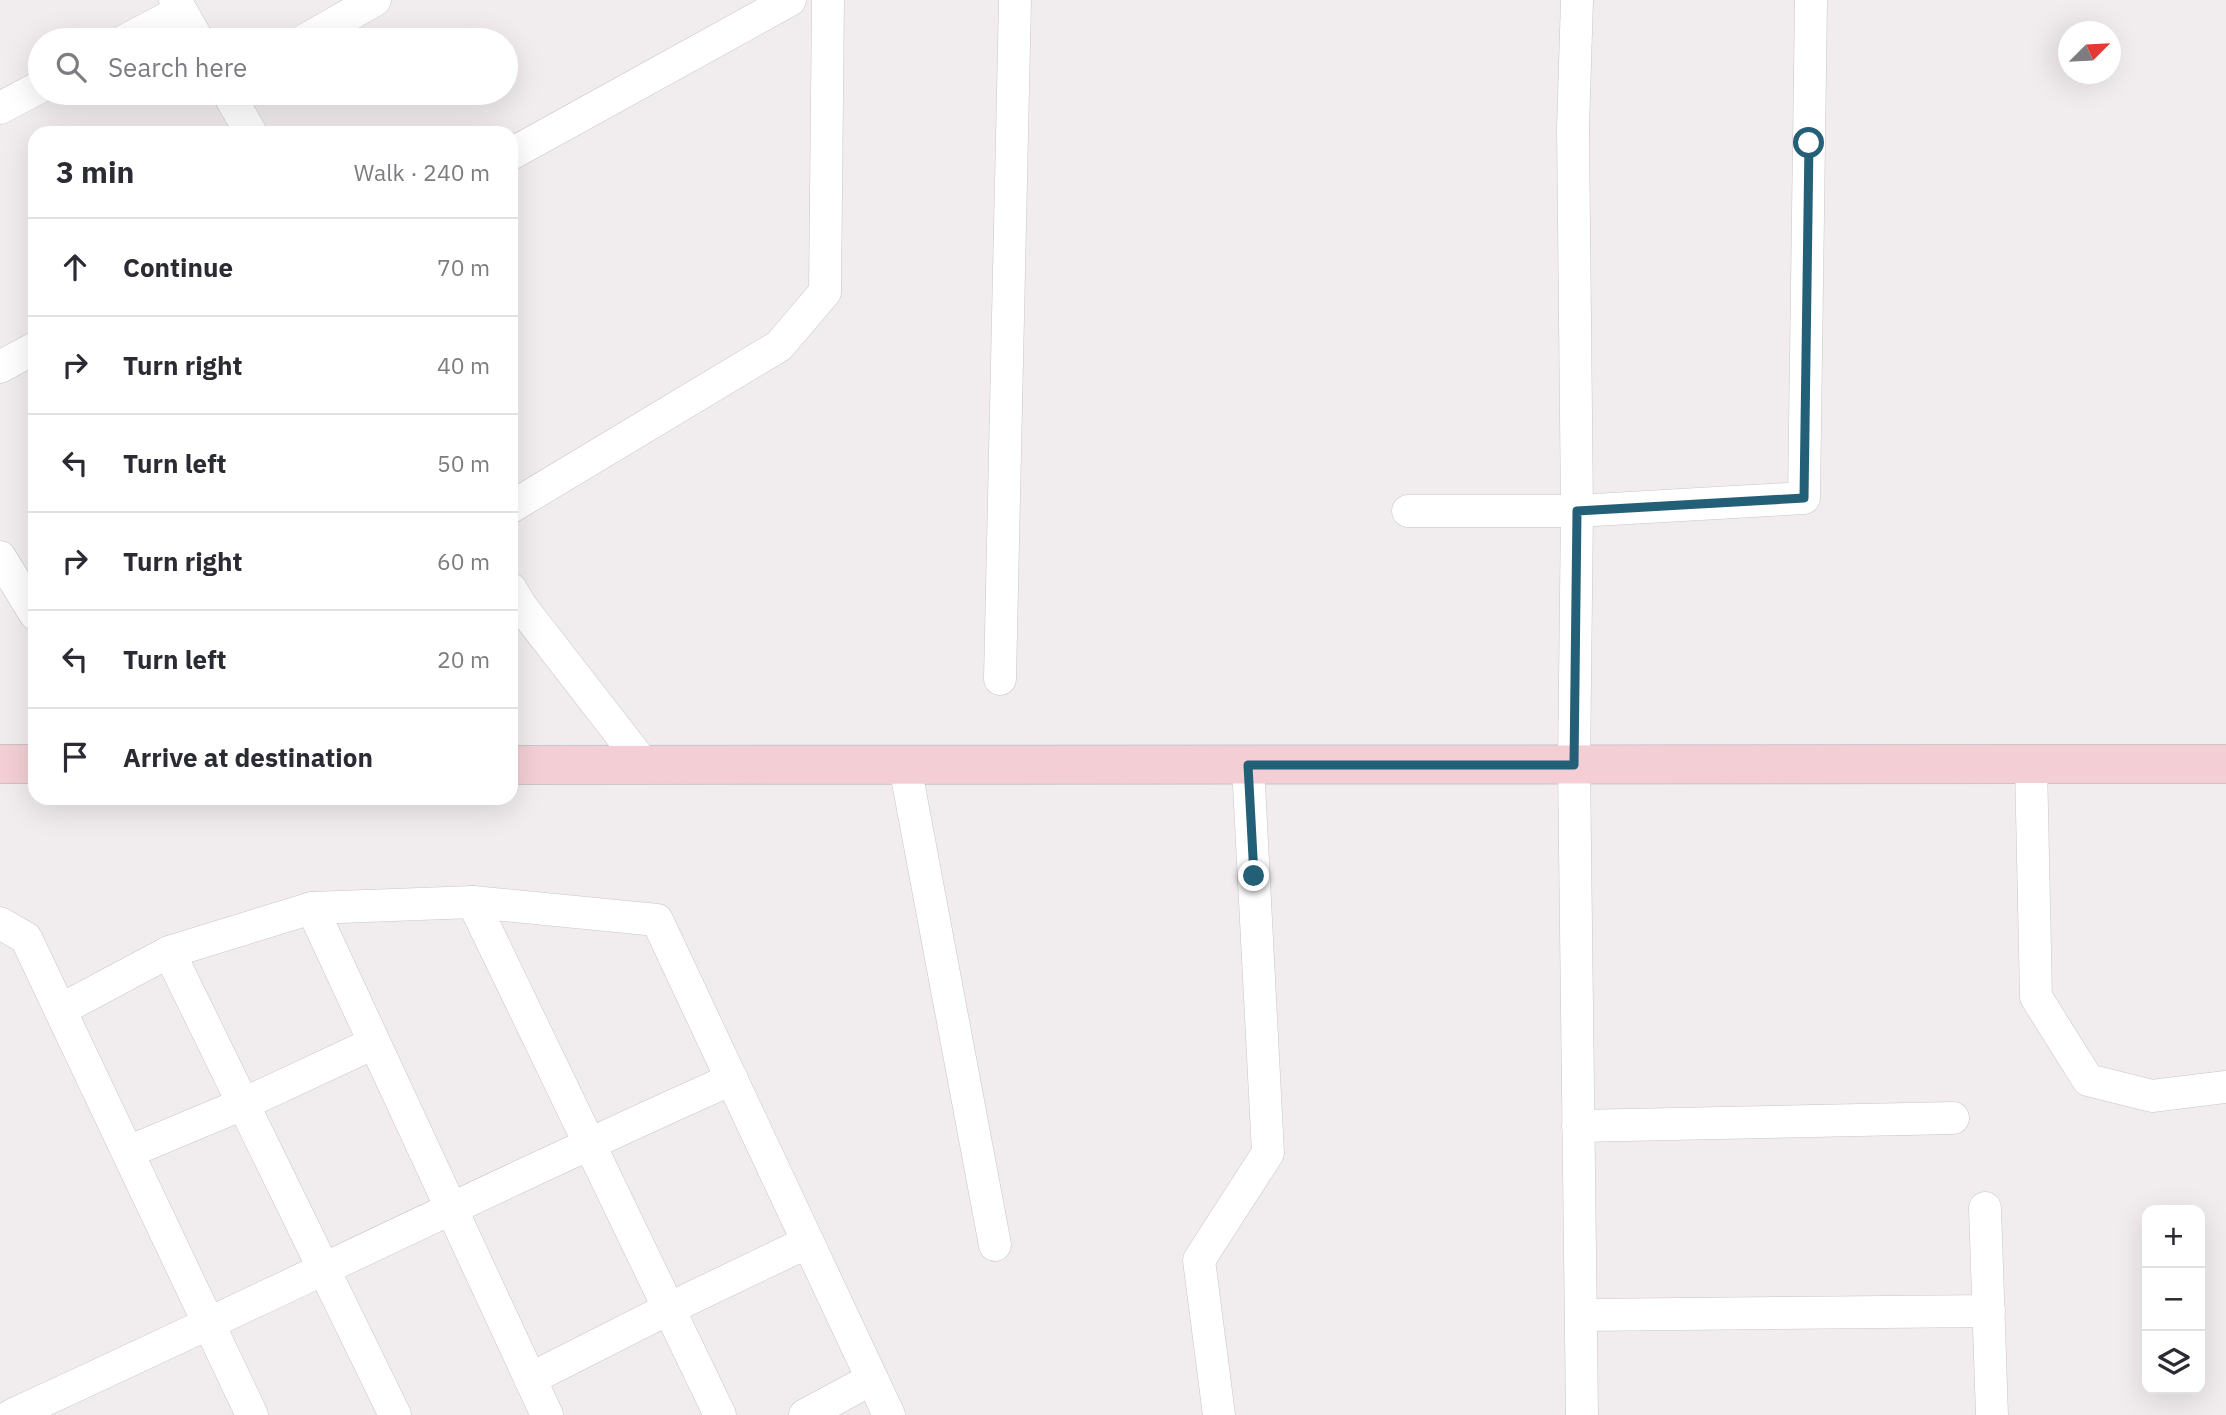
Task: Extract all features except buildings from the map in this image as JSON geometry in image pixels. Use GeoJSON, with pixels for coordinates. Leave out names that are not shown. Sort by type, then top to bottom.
{"type":"FeatureCollection","features":[{"type":"Feature","properties":{"kind":"street"},"geometry":{"type":"LineString","coordinates":[[326,28],[375,0]]}},
{"type":"Feature","properties":{"kind":"street"},"geometry":{"type":"LineString","coordinates":[[518,150],[790,0]]}},
{"type":"Feature","properties":{"kind":"street"},"geometry":{"type":"LineString","coordinates":[[518,503],[779,346],[825,292],[828,0]]}},
{"type":"Feature","properties":{"kind":"street"},"geometry":{"type":"LineString","coordinates":[[1000,679],[1015,0]]}},
{"type":"Feature","properties":{"kind":"street"},"geometry":{"type":"LineString","coordinates":[[1577,0],[1573,128],[1577,511],[1574,765],[1582,1415]]}},
{"type":"Feature","properties":{"kind":"street"},"geometry":{"type":"LineString","coordinates":[[1408,511],[1577,511],[1804,498],[1811,0]]}},
{"type":"Feature","properties":{"kind":"street"},"geometry":{"type":"LineString","coordinates":[[144,28],[178,5],[191,28]]}},
{"type":"Feature","properties":{"kind":"street"},"geometry":{"type":"LineString","coordinates":[[0,108],[28,93]]}},
{"type":"Feature","properties":{"kind":"street"},"geometry":{"type":"LineString","coordinates":[[235,105],[247,126]]}},
{"type":"Feature","properties":{"kind":"street"},"geometry":{"type":"LineString","coordinates":[[0,367],[28,352]]}},
{"type":"Feature","properties":{"kind":"street"},"geometry":{"type":"LineString","coordinates":[[0,557],[28,603]]}},
{"type":"Feature","properties":{"kind":"street"},"geometry":{"type":"LineString","coordinates":[[518,601],[645,766]]}},
{"type":"Feature","properties":{"kind":"street"},"geometry":{"type":"LineString","coordinates":[[0,764],[28,764]]}},
{"type":"Feature","properties":{"kind":"street"},"geometry":{"type":"LineString","coordinates":[[2031,764],[2036,997],[2088,1080],[2152,1096],[2226,1087]]}},
{"type":"Feature","properties":{"kind":"street"},"geometry":{"type":"LineString","coordinates":[[518,765],[2226,764]]}},
{"type":"Feature","properties":{"kind":"street"},"geometry":{"type":"LineString","coordinates":[[905,765],[995,1245]]}},
{"type":"Feature","properties":{"kind":"street"},"geometry":{"type":"LineString","coordinates":[[1219,1415],[1199,1260],[1268,1153],[1248,765]]}},
{"type":"Feature","properties":{"kind":"street"},"geometry":{"type":"LineString","coordinates":[[473,902],[720,1415]]}},
{"type":"Feature","properties":{"kind":"street"},"geometry":{"type":"LineString","coordinates":[[60,1010],[169,952],[312,908],[473,902],[657,920],[888,1415]]}},
{"type":"Feature","properties":{"kind":"street"},"geometry":{"type":"LineString","coordinates":[[312,908],[547,1415]]}},
{"type":"Feature","properties":{"kind":"street"},"geometry":{"type":"LineString","coordinates":[[0,923],[26,938],[252,1415]]}},
{"type":"Feature","properties":{"kind":"street"},"geometry":{"type":"LineString","coordinates":[[169,952],[395,1415]]}},
{"type":"Feature","properties":{"kind":"street"},"geometry":{"type":"LineString","coordinates":[[128,1152],[243,1104],[374,1043]]}},
{"type":"Feature","properties":{"kind":"street"},"geometry":{"type":"LineString","coordinates":[[12,1415],[210,1325],[589,1142],[732,1079]]}},
{"type":"Feature","properties":{"kind":"street"},"geometry":{"type":"LineString","coordinates":[[1578,1126],[1953,1118]]}},
{"type":"Feature","properties":{"kind":"street"},"geometry":{"type":"LineString","coordinates":[[1985,1208],[1992,1415]]}},
{"type":"Feature","properties":{"kind":"street"},"geometry":{"type":"LineString","coordinates":[[530,1379],[808,1242]]}},
{"type":"Feature","properties":{"kind":"street"},"geometry":{"type":"LineString","coordinates":[[1581,1315],[1989,1311]]}},
{"type":"Feature","properties":{"kind":"street"},"geometry":{"type":"LineString","coordinates":[[805,1415],[872,1380]]}},
{"type":"Feature","properties":{"kind":"route"},"geometry":{"type":"LineString","coordinates":[[1254,876],[1248,765],[1574,765],[1577,511],[1804,498],[1809,143]]}}]}
